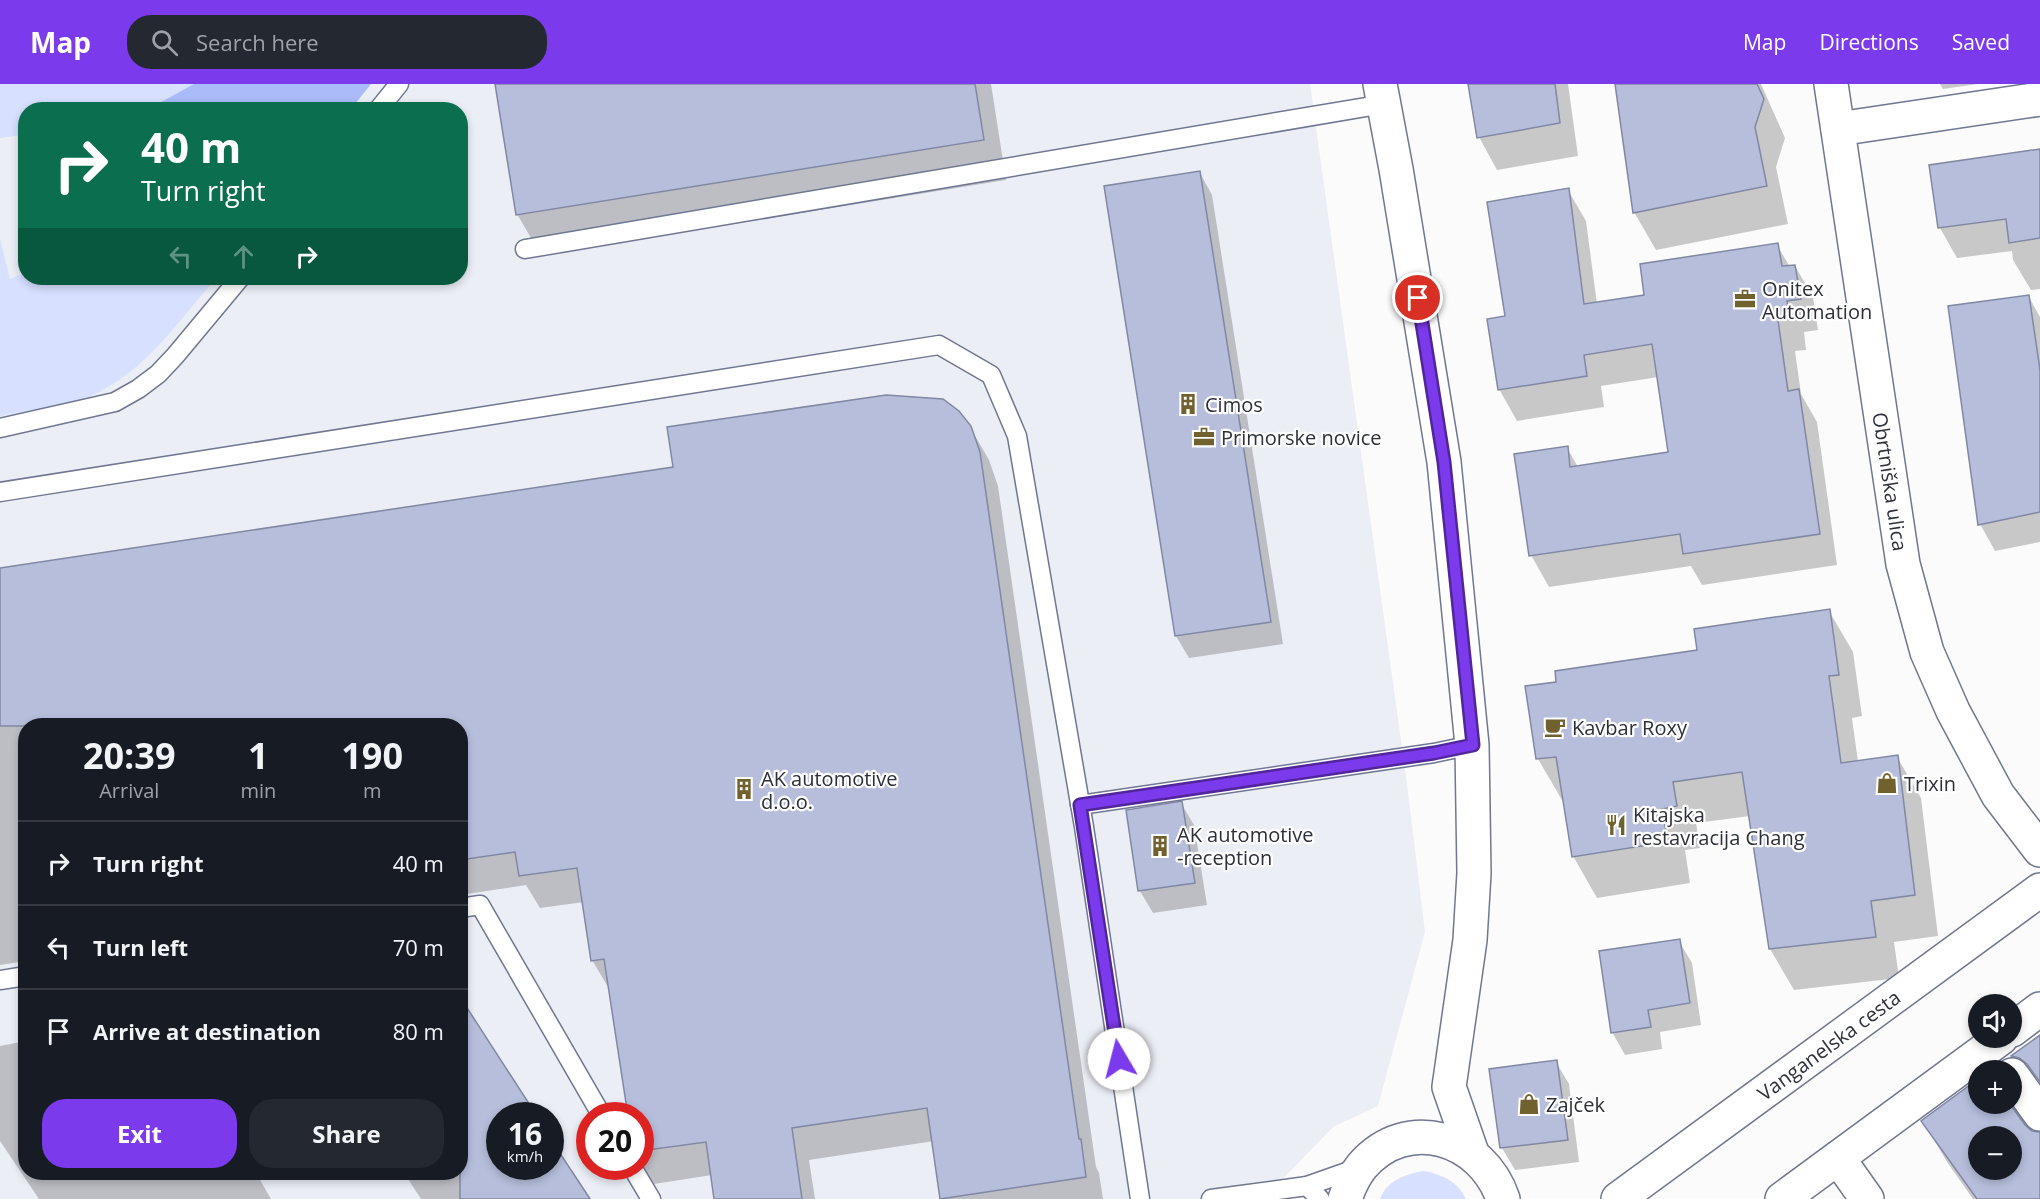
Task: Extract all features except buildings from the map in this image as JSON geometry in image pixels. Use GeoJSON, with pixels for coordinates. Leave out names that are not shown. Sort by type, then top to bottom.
{"type":"FeatureCollection","features":[{"type":"Feature","properties":{"kind":"street","name":"Obrtniška ulica"},"geometry":{"type":"LineString","coordinates":[[1831,84],[1903,564],[1927,652],[1953,711],[1998,795],[2040,850]]}},
{"type":"Feature","properties":{"kind":"street"},"geometry":{"type":"LineString","coordinates":[[1382,91],[1444,462],[1473,745],[1474,873],[1470,940],[1449,1087],[1472,1153]]}},
{"type":"Feature","properties":{"kind":"street"},"geometry":{"type":"LineString","coordinates":[[1838,129],[2040,99]]}},
{"type":"Feature","properties":{"kind":"street","name":"Vanganelska cesta"},"geometry":{"type":"LineString","coordinates":[[1618,1199],[2040,890]]}},
{"type":"Feature","properties":{"kind":"street"},"geometry":{"type":"LineString","coordinates":[[2022,1027],[2040,1009]]}},
{"type":"Feature","properties":{"kind":"street"},"geometry":{"type":"LineString","coordinates":[[1782,1199],[1838,1158],[2000,1048]]}},
{"type":"Feature","properties":{"kind":"street"},"geometry":{"type":"LineString","coordinates":[[1412,1139],[1419,1125],[1449,1087]]}},
{"type":"Feature","properties":{"kind":"street"},"geometry":{"type":"LineString","coordinates":[[2022,1090],[2040,1114]]}},
{"type":"Feature","properties":{"kind":"street"},"geometry":{"type":"LineString","coordinates":[[1345,1199],[1351,1182],[1362,1166],[1377,1153],[1394,1144],[1412,1139],[1443,1140],[1472,1153],[1492,1173],[1503,1199]]}},
{"type":"Feature","properties":{"kind":"street"},"geometry":{"type":"LineString","coordinates":[[1838,1158],[1867,1199]]}},
{"type":"Feature","properties":{"kind":"lane"},"geometry":{"type":"LineString","coordinates":[[384,102],[399,84]]}},
{"type":"Feature","properties":{"kind":"lane"},"geometry":{"type":"LineString","coordinates":[[525,249],[1382,91]]}},
{"type":"Feature","properties":{"kind":"lane"},"geometry":{"type":"LineString","coordinates":[[0,428],[115,402],[138,389],[158,374],[175,356],[234,285]]}},
{"type":"Feature","properties":{"kind":"lane"},"geometry":{"type":"LineString","coordinates":[[0,492],[939,345],[991,375],[1017,436],[1080,805],[1140,1199]]}},
{"type":"Feature","properties":{"kind":"lane"},"geometry":{"type":"LineString","coordinates":[[1080,805],[1434,753],[1473,745]]}},
{"type":"Feature","properties":{"kind":"lane"},"geometry":{"type":"LineString","coordinates":[[468,907],[480,905],[594,1102]]}},
{"type":"Feature","properties":{"kind":"lane"},"geometry":{"type":"LineString","coordinates":[[0,981],[18,978]]}},
{"type":"Feature","properties":{"kind":"lane"},"geometry":{"type":"LineString","coordinates":[[1211,1199],[1307,1186],[1362,1166]]}},
{"type":"Feature","properties":{"kind":"lane"},"geometry":{"type":"LineString","coordinates":[[640,1180],[651,1199]]}},
{"type":"Feature","properties":{"kind":"lane"},"geometry":{"type":"LineString","coordinates":[[1307,1186],[1320,1199]]}},
{"type":"Feature","properties":{"kind":"shaded area"},"geometry":{"type":"Polygon","coordinates":[[[0,84],[1310,84],[1407,784],[1425,932],[1378,1106],[1333,1127],[1276,1186],[1283,1199],[0,1199],[0,84]]]}},
{"type":"Feature","properties":{"kind":"shaded area"},"geometry":{"type":"Polygon","coordinates":[[[0,84],[194,84],[161,102],[18,102],[18,136],[0,138],[0,84]]]}},
{"type":"Feature","properties":{"kind":"shaded area"},"geometry":{"type":"Polygon","coordinates":[[[194,84],[371,84],[357,102],[161,102],[194,84]]]}},
{"type":"Feature","properties":{"kind":"shaded area"},"geometry":{"type":"Polygon","coordinates":[[[0,239],[10,279],[18,276],[18,285],[210,285],[154,350],[119,380],[77,401],[0,416],[0,239]]]}},
{"type":"Feature","properties":{"kind":"shaded area"},"geometry":{"type":"Polygon","coordinates":[[[1424,1171],[1449,1180],[1466,1199],[1380,1199],[1387,1187],[1398,1179],[1424,1171]]]}},
{"type":"Feature","properties":{"kind":"place","name":"Onitex Automation"},"geometry":{"type":"Point","coordinates":[1745,299]}},
{"type":"Feature","properties":{"kind":"place","name":"Cimos"},"geometry":{"type":"Point","coordinates":[1188,404]}},
{"type":"Feature","properties":{"kind":"place","name":"Primorske novice"},"geometry":{"type":"Point","coordinates":[1204,437]}},
{"type":"Feature","properties":{"kind":"place","name":"Kavbar Roxy"},"geometry":{"type":"Point","coordinates":[1555,727]}},
{"type":"Feature","properties":{"kind":"place","name":"Trixin"},"geometry":{"type":"Point","coordinates":[1887,783]}},
{"type":"Feature","properties":{"kind":"place","name":"AK automotive d.o.o."},"geometry":{"type":"Point","coordinates":[744,789]}},
{"type":"Feature","properties":{"kind":"place","name":"Kitajska restavracija Chang"},"geometry":{"type":"Point","coordinates":[1616,825]}},
{"type":"Feature","properties":{"kind":"place","name":"AK automotive -reception"},"geometry":{"type":"Point","coordinates":[1160,846]}},
{"type":"Feature","properties":{"kind":"place","name":"Zajček"},"geometry":{"type":"Point","coordinates":[1529,1104]}},
{"type":"Feature","properties":{"kind":"route"},"geometry":{"type":"LineString","coordinates":[[1119,1059],[1080,805],[1434,753],[1473,745],[1444,462],[1418,298]]}}]}
